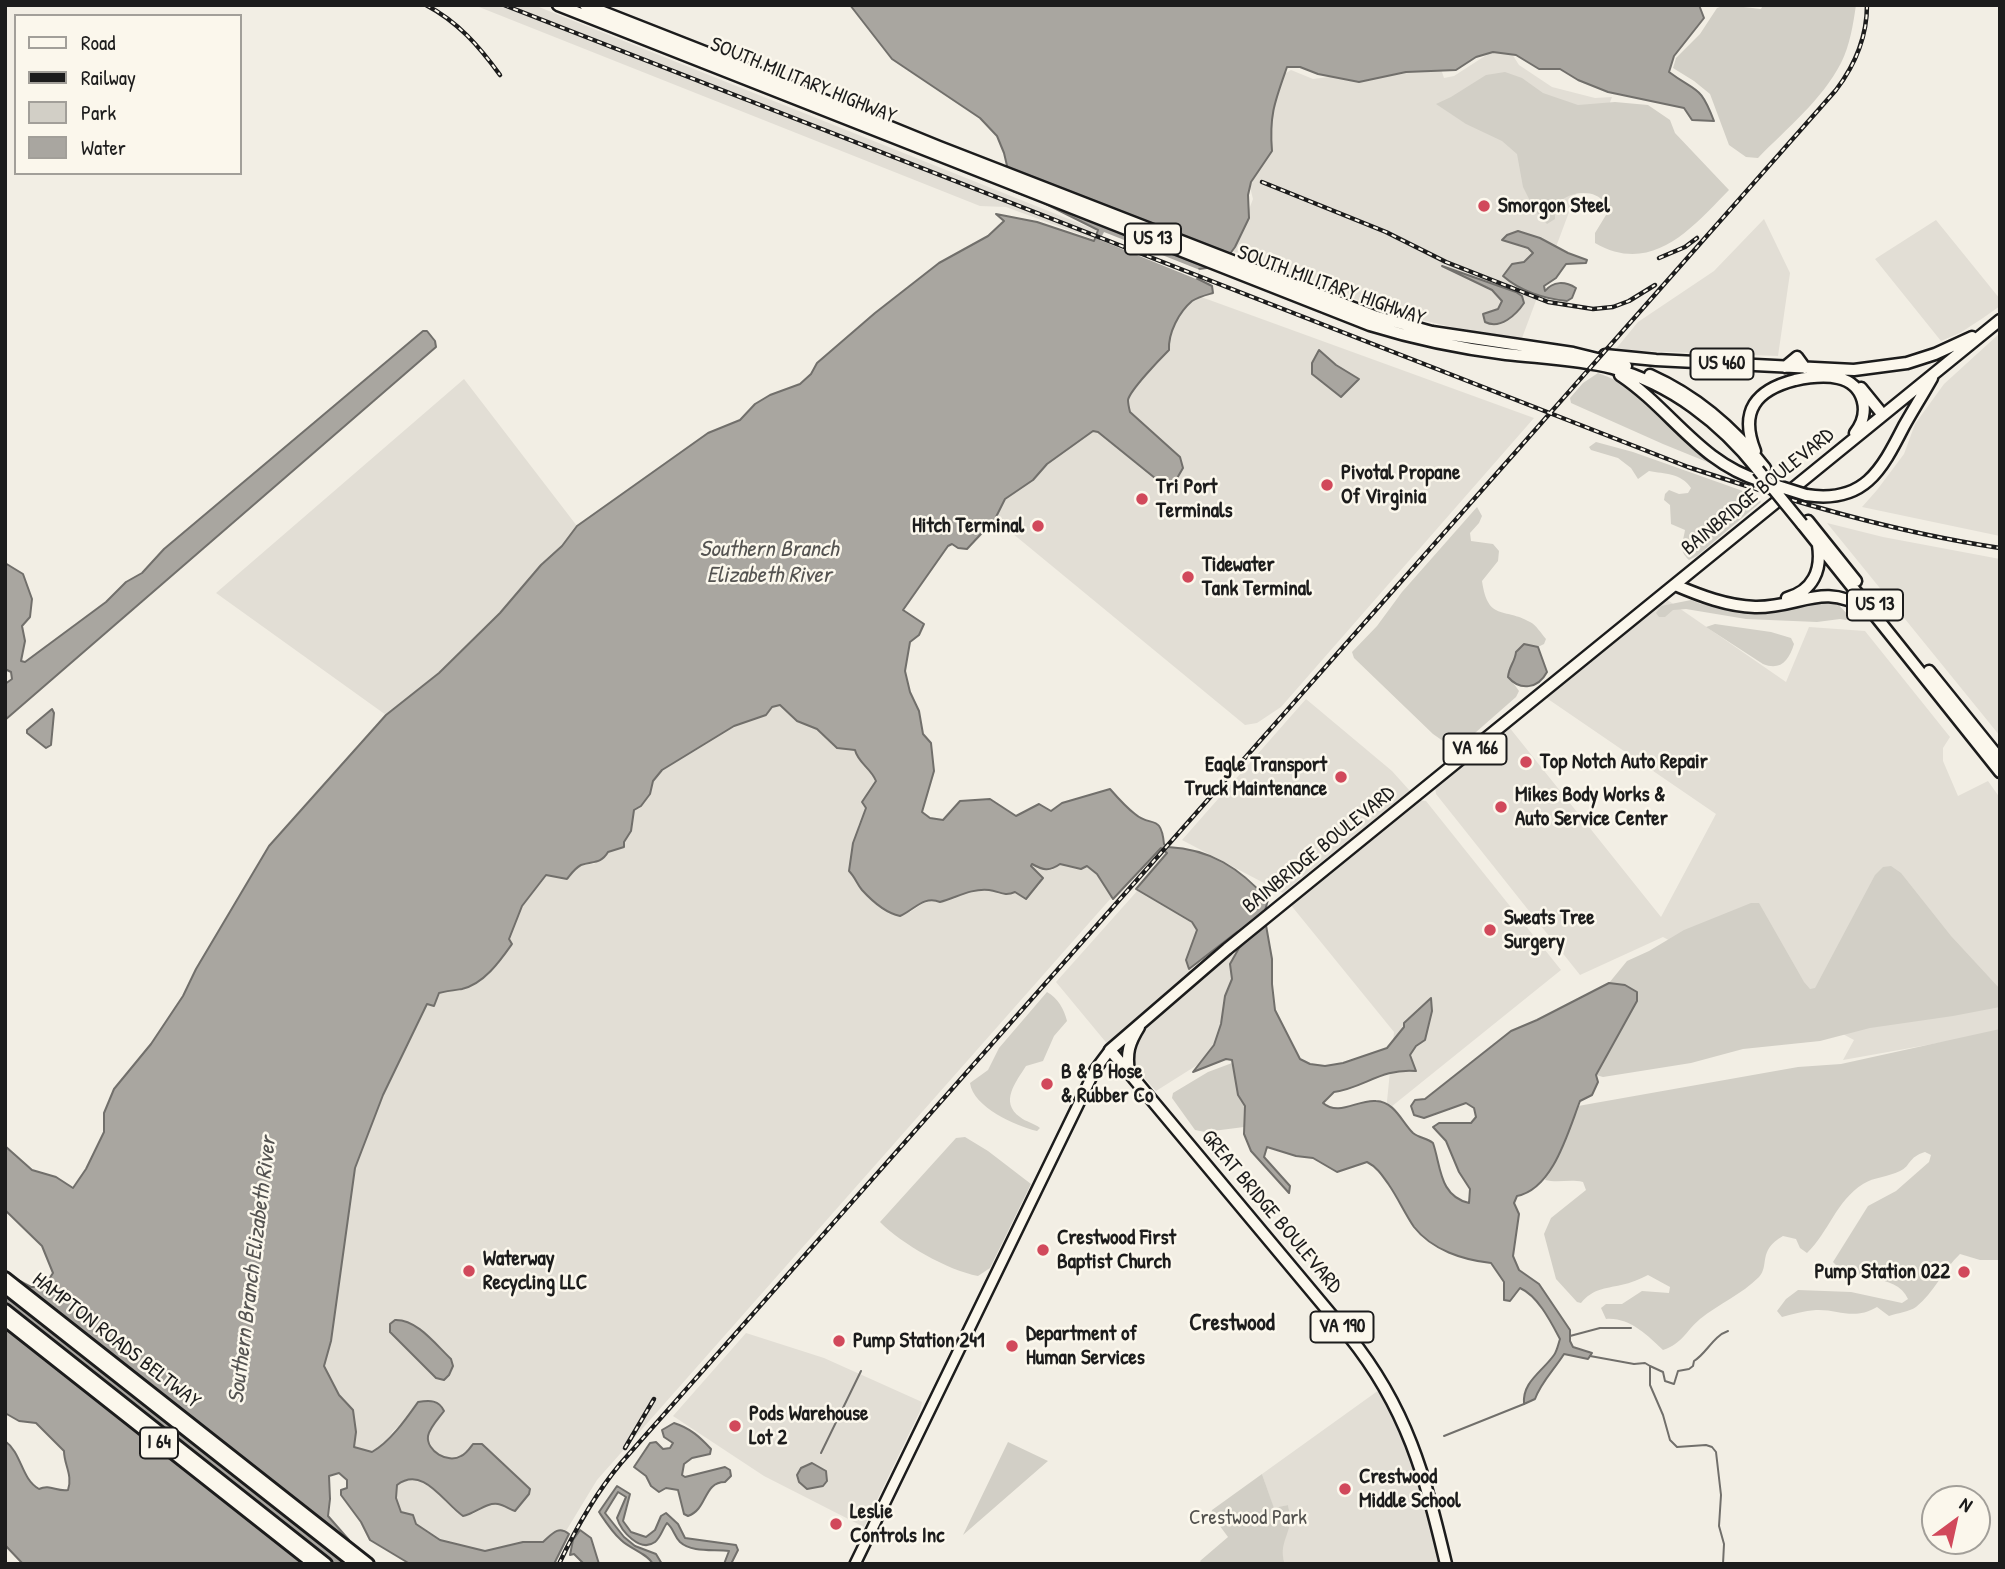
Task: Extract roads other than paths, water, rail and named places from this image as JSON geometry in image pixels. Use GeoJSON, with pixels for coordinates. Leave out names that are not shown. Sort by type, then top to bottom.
{"type":"FeatureCollection","features":[{"type":"Feature","properties":{"kind":"highway","name":"HAMPTON ROADS BELTWAY"},"geometry":{"type":"LineString","coordinates":[[5,1278],[368,1564]]}},
{"type":"Feature","properties":{"kind":"highway"},"geometry":{"type":"LineString","coordinates":[[5,1287],[356,1564]]}},
{"type":"Feature","properties":{"kind":"highway"},"geometry":{"type":"LineString","coordinates":[[5,1310],[326,1564]]}},
{"type":"Feature","properties":{"kind":"highway","name":"I 64"},"geometry":{"type":"LineString","coordinates":[[5,1320],[314,1564]]}},
{"type":"Feature","properties":{"kind":"main road","name":"SOUTH MILITARY HIGHWAY"},"geometry":{"type":"LineString","coordinates":[[558,5],[1372,321],[1446,345],[1605,367],[1656,385],[1694,408],[1761,466]]}},
{"type":"Feature","properties":{"kind":"main road","name":"SOUTH MILITARY HIGHWAY"},"geometry":{"type":"LineString","coordinates":[[585,5],[937,150]]}},
{"type":"Feature","properties":{"kind":"main road","name":"BAINBRIDGE BOULEVARD"},"geometry":{"type":"LineString","coordinates":[[855,1564],[1095,1070],[1110,1050],[1273,912],[2000,320]]}},
{"type":"Feature","properties":{"kind":"main road","name":"SOUTH MILITARY HIGHWAY"},"geometry":{"type":"LineString","coordinates":[[1372,321],[1615,362],[1679,390],[1726,425],[2000,759]]}},
{"type":"Feature","properties":{"kind":"main road","name":"US 460"},"geometry":{"type":"LineString","coordinates":[[1573,353],[1784,367],[1871,369],[1915,361],[1987,330]]}},
{"type":"Feature","properties":{"kind":"main road"},"geometry":{"type":"LineString","coordinates":[[1915,361],[1929,365],[1936,372]]}},
{"type":"Feature","properties":{"kind":"main road","name":"US 460"},"geometry":{"type":"LineString","coordinates":[[1605,367],[1631,382],[1653,400],[1710,457],[1741,475],[1806,495],[1828,497],[1844,494],[1868,482],[1886,460],[1936,372]]}},
{"type":"Feature","properties":{"kind":"main road"},"geometry":{"type":"LineString","coordinates":[[1826,369],[1855,377],[1865,385],[1886,413]]}},
{"type":"Feature","properties":{"kind":"main road"},"geometry":{"type":"LineString","coordinates":[[1865,385],[1865,379],[1871,369]]}},
{"type":"Feature","properties":{"kind":"main road"},"geometry":{"type":"LineString","coordinates":[[1761,466],[1750,437],[1749,422],[1753,406],[1764,393],[1784,383],[1808,377],[1847,379],[1858,385],[1886,413]]}},
{"type":"Feature","properties":{"kind":"main road"},"geometry":{"type":"LineString","coordinates":[[1839,378],[1858,390],[1865,410],[1861,425],[1843,446]]}},
{"type":"Feature","properties":{"kind":"main road","name":"SOUTH MILITARY HIGHWAY"},"geometry":{"type":"LineString","coordinates":[[1805,523],[1818,545],[2000,772]]}},
{"type":"Feature","properties":{"kind":"main road"},"geometry":{"type":"LineString","coordinates":[[1678,583],[1726,598],[1755,601],[1792,597],[1812,582],[1820,562],[1818,545]]}},
{"type":"Feature","properties":{"kind":"main road"},"geometry":{"type":"LineString","coordinates":[[1678,583],[1717,601],[1755,607],[1792,603],[1819,595],[1837,596],[1856,602],[1875,614]]}},
{"type":"Feature","properties":{"kind":"main road"},"geometry":{"type":"LineString","coordinates":[[1129,1072],[1126,1056],[1128,1045],[1142,1021]]}},
{"type":"Feature","properties":{"kind":"main road","name":"GREAT BRIDGE BOULEVARD"},"geometry":{"type":"LineString","coordinates":[[1110,1050],[1349,1336],[1383,1382],[1417,1454],[1446,1564]]}},
{"type":"Feature","properties":{"kind":"water","name":"Southern Branch Elizabeth River"},"geometry":{"type":"Polygon","coordinates":[[[850,5],[1699,5],[1704,18],[1674,56],[1669,72],[1701,95],[1714,121],[1692,120],[1684,108],[1608,92],[1578,80],[1560,69],[1539,69],[1516,55],[1493,52],[1476,57],[1456,70],[1406,72],[1359,82],[1318,74],[1300,67],[1287,67],[1274,108],[1271,127],[1272,151],[1251,182],[1248,195],[1249,218],[1235,247],[1221,266],[1199,269],[1196,278],[1212,286],[1213,293],[1194,300],[1183,311],[1172,330],[1169,350],[1140,382],[1128,400],[1130,412],[1180,457],[1183,468],[1176,480],[1166,487],[1098,432],[1093,431],[1005,499],[995,519],[967,549],[952,544],[948,546],[903,610],[924,624],[919,635],[910,642],[905,671],[910,692],[919,711],[923,734],[931,743],[934,771],[922,812],[930,818],[943,820],[960,801],[990,799],[1016,816],[1039,804],[1051,811],[1062,803],[1110,789],[1135,814],[1158,825],[1164,844],[1168,847],[1197,852],[1223,862],[1246,878],[1268,900],[1264,914],[1272,959],[1275,1010],[1300,1059],[1310,1064],[1325,1066],[1343,1063],[1387,1048],[1404,1027],[1404,1023],[1431,998],[1432,1011],[1425,1040],[1416,1046],[1410,1055],[1416,1071],[1383,1075],[1355,1087],[1334,1092],[1323,1103],[1336,1108],[1369,1101],[1388,1105],[1413,1133],[1433,1143],[1443,1179],[1452,1194],[1459,1199],[1469,1203],[1470,1189],[1459,1172],[1446,1141],[1433,1127],[1439,1123],[1471,1123],[1476,1117],[1474,1108],[1466,1103],[1424,1118],[1414,1115],[1411,1106],[1415,1100],[1425,1099],[1511,1031],[1609,983],[1625,985],[1637,992],[1637,1001],[1596,1075],[1598,1082],[1592,1095],[1580,1101],[1558,1158],[1540,1183],[1517,1196],[1514,1203],[1519,1214],[1513,1256],[1519,1270],[1539,1284],[1570,1330],[1573,1347],[1592,1353],[1588,1359],[1564,1354],[1535,1399],[1524,1404],[1529,1383],[1554,1355],[1560,1339],[1533,1297],[1520,1288],[1510,1301],[1504,1300],[1504,1282],[1491,1263],[1459,1256],[1439,1248],[1421,1235],[1382,1175],[1367,1162],[1337,1172],[1313,1158],[1267,1147],[1264,1157],[1290,1186],[1289,1193],[1251,1151],[1244,1134],[1245,1106],[1238,1095],[1232,1060],[1226,1059],[1193,1072],[1214,1045],[1221,1024],[1225,996],[1232,979],[1230,964],[1239,948],[1264,925],[1260,918],[1189,969],[1186,960],[1197,930],[1192,922],[1136,889],[1167,853],[1161,848],[1113,899],[1097,874],[1087,866],[1081,869],[1060,864],[1046,869],[1032,864],[1043,878],[1026,899],[1015,892],[1005,894],[982,890],[940,902],[929,900],[900,916],[890,912],[860,888],[849,871],[853,843],[866,808],[862,802],[876,781],[874,776],[855,750],[837,748],[817,729],[797,721],[780,705],[772,707],[766,715],[734,726],[662,770],[653,781],[650,794],[641,806],[634,810],[631,831],[624,847],[608,852],[600,860],[581,865],[567,879],[546,875],[522,906],[509,939],[512,944],[491,971],[470,986],[439,993],[434,1006],[427,1004],[383,1095],[355,1168],[331,1341],[324,1366],[339,1395],[353,1410],[356,1432],[354,1447],[372,1452],[403,1423],[418,1402],[437,1403],[444,1411],[428,1436],[430,1447],[434,1451],[444,1457],[456,1458],[465,1454],[473,1444],[482,1444],[530,1489],[529,1494],[515,1511],[494,1504],[463,1516],[424,1482],[406,1480],[397,1485],[396,1498],[401,1512],[413,1515],[416,1524],[440,1540],[485,1551],[523,1542],[543,1542],[555,1532],[565,1531],[569,1534],[554,1564],[410,1564],[370,1540],[361,1522],[341,1495],[341,1490],[347,1488],[347,1480],[339,1473],[329,1476],[328,1516],[349,1540],[341,1564],[23,1564],[5,1545],[5,1441],[15,1452],[28,1479],[39,1489],[47,1487],[68,1490],[69,1480],[64,1451],[36,1423],[19,1421],[5,1413],[5,1273],[31,1287],[44,1287],[53,1273],[42,1246],[5,1210],[5,1146],[32,1170],[56,1177],[73,1188],[86,1169],[104,1132],[104,1113],[114,1089],[151,1044],[183,996],[196,969],[269,846],[386,715],[439,673],[500,613],[577,526],[708,433],[740,420],[755,404],[770,395],[800,384],[811,374],[817,363],[875,313],[939,263],[988,236],[1004,221],[996,214],[1037,222],[1094,241],[1098,230],[1040,201],[1013,191],[997,136],[980,118],[892,59],[850,5]]]}},
{"type":"Feature","properties":{"kind":"water"},"geometry":{"type":"Polygon","coordinates":[[[1518,231],[1587,260],[1586,263],[1566,264],[1556,278],[1544,286],[1545,291],[1555,284],[1572,286],[1576,288],[1572,298],[1567,301],[1542,296],[1517,286],[1503,276],[1512,264],[1524,262],[1533,253],[1528,248],[1502,240],[1518,231]]]}},
{"type":"Feature","properties":{"kind":"water"},"geometry":{"type":"Polygon","coordinates":[[[1442,266],[1516,292],[1522,296],[1524,303],[1502,323],[1485,322],[1483,314],[1498,309],[1502,301],[1492,290],[1442,266]]]}},
{"type":"Feature","properties":{"kind":"water"},"geometry":{"type":"Polygon","coordinates":[[[423,331],[427,331],[436,347],[5,720],[5,684],[12,679],[11,672],[5,669],[5,563],[23,574],[32,599],[30,617],[22,626],[25,641],[21,661],[25,662],[106,602],[126,582],[142,573],[164,549],[423,331]]]}},
{"type":"Feature","properties":{"kind":"water"},"geometry":{"type":"Polygon","coordinates":[[[1319,350],[1336,365],[1359,379],[1341,397],[1312,374],[1312,363],[1319,350]]]}},
{"type":"Feature","properties":{"kind":"water"},"geometry":{"type":"Polygon","coordinates":[[[1524,644],[1538,647],[1547,672],[1539,682],[1529,686],[1518,685],[1508,677],[1516,652],[1524,644]]]}},
{"type":"Feature","properties":{"kind":"water"},"geometry":{"type":"Polygon","coordinates":[[[52,709],[54,713],[51,745],[46,748],[27,733],[27,730],[52,709]]]}},
{"type":"Feature","properties":{"kind":"water"},"geometry":{"type":"Polygon","coordinates":[[[395,1320],[418,1328],[451,1359],[453,1366],[444,1380],[436,1378],[390,1332],[390,1324],[395,1320]]]}},
{"type":"Feature","properties":{"kind":"water"},"geometry":{"type":"Polygon","coordinates":[[[674,1423],[694,1433],[711,1449],[710,1454],[692,1458],[684,1464],[682,1475],[685,1477],[725,1467],[730,1470],[731,1476],[725,1482],[713,1486],[699,1508],[688,1516],[684,1514],[678,1490],[666,1488],[659,1492],[651,1486],[646,1476],[634,1467],[650,1443],[656,1442],[663,1449],[670,1448],[673,1443],[664,1437],[662,1430],[674,1423]]]}},
{"type":"Feature","properties":{"kind":"water"},"geometry":{"type":"Polygon","coordinates":[[[812,1463],[826,1471],[827,1481],[823,1486],[807,1489],[799,1482],[797,1475],[801,1468],[812,1463]]]}},
{"type":"Feature","properties":{"kind":"water"},"geometry":{"type":"Polygon","coordinates":[[[617,1486],[630,1494],[623,1521],[631,1532],[646,1537],[655,1530],[661,1516],[666,1513],[678,1524],[685,1538],[736,1545],[738,1550],[731,1564],[724,1564],[729,1551],[697,1549],[685,1545],[678,1540],[667,1523],[655,1542],[649,1545],[637,1543],[623,1529],[617,1518],[626,1497],[618,1492],[605,1513],[635,1546],[656,1554],[662,1564],[653,1564],[618,1537],[599,1512],[617,1486]]]}},
{"type":"Feature","properties":{"kind":"water"},"geometry":{"type":"Polygon","coordinates":[[[580,1530],[591,1538],[599,1564],[584,1564],[574,1554],[570,1555],[573,1540],[580,1530]]]}},
{"type":"Feature","properties":{"kind":"waterway"},"geometry":{"type":"LineString","coordinates":[[1570,1336],[1600,1328],[1631,1328]]}},
{"type":"Feature","properties":{"kind":"waterway"},"geometry":{"type":"LineString","coordinates":[[1650,1366],[1663,1372],[1665,1381],[1674,1384],[1678,1371],[1693,1366],[1694,1361],[1728,1331]]}},
{"type":"Feature","properties":{"kind":"waterway"},"geometry":{"type":"LineString","coordinates":[[1590,1356],[1634,1364],[1645,1363],[1650,1366],[1650,1385],[1670,1440],[1677,1447],[1706,1445],[1716,1452],[1721,1495],[1719,1526],[1724,1544],[1723,1564]]}},
{"type":"Feature","properties":{"kind":"waterway"},"geometry":{"type":"LineString","coordinates":[[821,1453],[861,1371]]}},
{"type":"Feature","properties":{"kind":"waterway"},"geometry":{"type":"LineString","coordinates":[[1444,1436],[1524,1404]]}},
{"type":"Feature","properties":{"kind":"railway"},"geometry":{"type":"LineString","coordinates":[[426,5],[448,19],[467,36],[500,75]]}},
{"type":"Feature","properties":{"kind":"railway"},"geometry":{"type":"LineString","coordinates":[[504,5],[1688,467],[1842,514],[2000,548]]}},
{"type":"Feature","properties":{"kind":"railway"},"geometry":{"type":"LineString","coordinates":[[559,1564],[587,1512],[621,1463],[1836,90],[1859,51],[1865,29],[1867,5]]}},
{"type":"Feature","properties":{"kind":"railway"},"geometry":{"type":"LineString","coordinates":[[1262,182],[1386,232],[1446,262],[1548,302],[1593,309],[1613,307],[1629,301],[1655,285]]}},
{"type":"Feature","properties":{"kind":"railway"},"geometry":{"type":"LineString","coordinates":[[1659,258],[1685,247],[1697,238]]}},
{"type":"Feature","properties":{"kind":"railway"},"geometry":{"type":"LineString","coordinates":[[625,1448],[654,1399]]}},
{"type":"Feature","properties":{"kind":"place","name":"Smorgon Steel"},"geometry":{"type":"Point","coordinates":[1484,206]}},
{"type":"Feature","properties":{"kind":"place","name":"Pivotal Propane Of Virginia"},"geometry":{"type":"Point","coordinates":[1327,485]}},
{"type":"Feature","properties":{"kind":"place","name":"Tri Port Terminals"},"geometry":{"type":"Point","coordinates":[1142,499]}},
{"type":"Feature","properties":{"kind":"place","name":"Hitch Terminal"},"geometry":{"type":"Point","coordinates":[1038,526]}},
{"type":"Feature","properties":{"kind":"place","name":"Tidewater Tank Terminal"},"geometry":{"type":"Point","coordinates":[1188,577]}},
{"type":"Feature","properties":{"kind":"place","name":"Top Notch Auto Repair"},"geometry":{"type":"Point","coordinates":[1526,762]}},
{"type":"Feature","properties":{"kind":"place","name":"Eagle Transport Truck Maintenance"},"geometry":{"type":"Point","coordinates":[1341,777]}},
{"type":"Feature","properties":{"kind":"place","name":"Mikes Body Works & Auto Service Center"},"geometry":{"type":"Point","coordinates":[1501,807]}},
{"type":"Feature","properties":{"kind":"place","name":"Sweats Tree Surgery"},"geometry":{"type":"Point","coordinates":[1490,930]}},
{"type":"Feature","properties":{"kind":"place","name":"B & B Hose & Rubber Co"},"geometry":{"type":"Point","coordinates":[1047,1084]}},
{"type":"Feature","properties":{"kind":"place","name":"Crestwood First Baptist Church"},"geometry":{"type":"Point","coordinates":[1043,1250]}},
{"type":"Feature","properties":{"kind":"place","name":"Waterway Recycling LLC"},"geometry":{"type":"Point","coordinates":[469,1271]}},
{"type":"Feature","properties":{"kind":"place","name":"Pump Station 022"},"geometry":{"type":"Point","coordinates":[1964,1272]}},
{"type":"Feature","properties":{"kind":"place","name":"Pump Station 241"},"geometry":{"type":"Point","coordinates":[839,1341]}},
{"type":"Feature","properties":{"kind":"place","name":"Department of Human Services"},"geometry":{"type":"Point","coordinates":[1012,1346]}},
{"type":"Feature","properties":{"kind":"place","name":"Pods Warehouse Lot 2"},"geometry":{"type":"Point","coordinates":[735,1426]}},
{"type":"Feature","properties":{"kind":"place","name":"Crestwood Middle School"},"geometry":{"type":"Point","coordinates":[1345,1489]}},
{"type":"Feature","properties":{"kind":"place","name":"Leslie Controls Inc"},"geometry":{"type":"Point","coordinates":[836,1524]}},
{"type":"Feature","properties":{"kind":"district","name":"Crestwood"},"geometry":{"type":"Point","coordinates":[1232,1324]}},
{"type":"Feature","properties":{"kind":"park label","name":"Crestwood Park"},"geometry":{"type":"Point","coordinates":[1248,1518]}}]}
